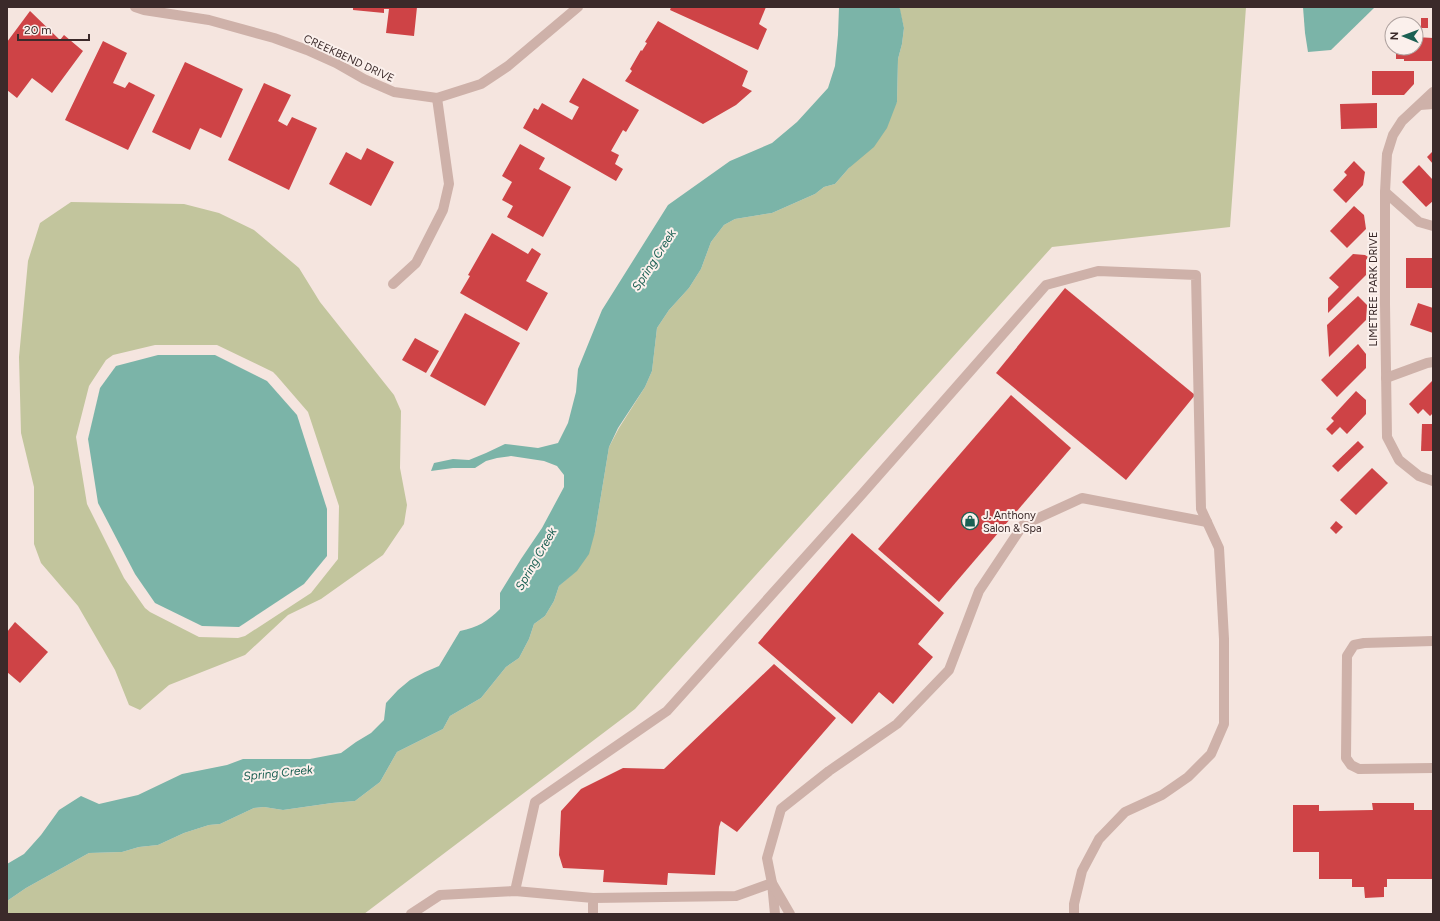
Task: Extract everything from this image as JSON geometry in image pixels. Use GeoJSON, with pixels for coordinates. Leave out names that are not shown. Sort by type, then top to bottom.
{"type":"FeatureCollection","features":[{"type":"Feature","properties":{"kind":"street","name":"CREEKBEND DRIVE"},"geometry":{"type":"LineString","coordinates":[[135,7],[144,10],[209,20],[274,38],[307,50],[336,63],[364,79],[394,92],[437,98],[481,84],[508,66],[578,7]]}},
{"type":"Feature","properties":{"kind":"street","name":"LIMETREE PARK DRIVE"},"geometry":{"type":"LineString","coordinates":[[1433,92],[1402,121],[1393,135],[1387,154],[1385,192],[1387,437],[1399,460],[1419,476],[1433,481]]}},
{"type":"Feature","properties":{"kind":"street"},"geometry":{"type":"LineString","coordinates":[[393,284],[416,263],[443,210],[449,184],[437,98]]}},
{"type":"Feature","properties":{"kind":"street"},"geometry":{"type":"LineString","coordinates":[[1420,105],[1433,104]]}},
{"type":"Feature","properties":{"kind":"street"},"geometry":{"type":"LineString","coordinates":[[1385,192],[1419,222],[1433,226]]}},
{"type":"Feature","properties":{"kind":"street"},"geometry":{"type":"LineString","coordinates":[[515,891],[535,802],[667,712],[863,494],[1046,285],[1098,271],[1196,275],[1201,509],[1219,548],[1224,639],[1224,724],[1211,754],[1188,777],[1162,795],[1125,812],[1099,839],[1082,871],[1074,904],[1074,914]]}},
{"type":"Feature","properties":{"kind":"street"},"geometry":{"type":"LineString","coordinates":[[1386,378],[1433,362]]}},
{"type":"Feature","properties":{"kind":"street"},"geometry":{"type":"LineString","coordinates":[[775,914],[768,858],[781,809],[829,771],[897,724],[948,670],[979,591],[1023,525],[1082,498],[1207,522]]}},
{"type":"Feature","properties":{"kind":"street"},"geometry":{"type":"LineString","coordinates":[[1433,641],[1364,643],[1354,645],[1347,656],[1346,750],[1346,758],[1351,765],[1359,769],[1433,768]]}},
{"type":"Feature","properties":{"kind":"street"},"geometry":{"type":"LineString","coordinates":[[411,914],[440,895],[515,891],[593,898],[736,896],[772,883]]}},
{"type":"Feature","properties":{"kind":"street"},"geometry":{"type":"LineString","coordinates":[[772,883],[790,914]]}},
{"type":"Feature","properties":{"kind":"street"},"geometry":{"type":"LineString","coordinates":[[593,898],[593,914]]}},
{"type":"Feature","properties":{"kind":"green space"},"geometry":{"type":"Polygon","coordinates":[[[899,7],[1246,7],[1230,227],[1052,247],[635,709],[364,914],[7,914],[7,901],[26,888],[89,853],[122,852],[139,847],[158,845],[184,833],[209,825],[220,824],[254,808],[264,807],[283,810],[355,801],[380,782],[397,752],[443,729],[450,716],[481,698],[506,667],[519,658],[529,639],[534,624],[545,616],[554,601],[559,586],[576,571],[595,532],[609,447],[619,428],[645,387],[652,371],[657,328],[669,310],[689,288],[701,269],[711,242],[724,225],[735,219],[772,213],[815,194],[824,187],[835,184],[849,168],[897,102],[898,59],[904,28],[899,7]]]}},
{"type":"Feature","properties":{"kind":"green space"},"geometry":{"type":"Polygon","coordinates":[[[71,202],[184,204],[219,213],[254,230],[299,268],[320,302],[394,395],[401,411],[400,468],[407,505],[404,524],[383,555],[321,599],[288,615],[245,655],[169,685],[140,710],[129,705],[115,670],[78,606],[41,563],[34,544],[34,487],[21,433],[19,357],[28,261],[40,223],[71,202]],[[155,345],[113,355],[106,360],[89,386],[76,437],[87,504],[124,578],[145,608],[199,637],[238,638],[245,636],[311,593],[338,559],[339,506],[308,412],[273,372],[217,345],[155,345]]]}},
{"type":"Feature","properties":{"kind":"water","name":"Spring Creek"},"geometry":{"type":"Polygon","coordinates":[[[839,7],[899,7],[900,9],[904,28],[898,59],[897,102],[887,128],[874,147],[849,168],[835,184],[824,187],[815,194],[772,213],[735,219],[724,225],[711,242],[701,269],[689,288],[669,310],[657,328],[652,371],[645,387],[618,428],[609,447],[595,532],[589,554],[577,571],[559,586],[554,601],[545,616],[534,624],[529,639],[519,658],[506,667],[481,698],[450,716],[443,729],[397,752],[380,782],[355,801],[283,810],[264,807],[254,808],[220,824],[209,825],[184,833],[158,845],[139,847],[122,852],[89,853],[26,888],[7,901],[7,864],[24,854],[41,835],[59,810],[81,796],[99,804],[138,795],[182,774],[227,765],[243,759],[310,759],[341,753],[371,733],[384,720],[386,703],[398,690],[410,680],[439,666],[460,631],[472,628],[482,623],[500,609],[500,593],[542,528],[564,487],[564,475],[557,466],[544,461],[511,456],[486,461],[475,468],[453,468],[431,471],[434,463],[453,459],[469,460],[505,444],[538,448],[558,443],[568,423],[576,392],[578,369],[602,310],[668,205],[730,161],[772,143],[797,122],[828,88],[835,66],[839,7]]]}},
{"type":"Feature","properties":{"kind":"water"},"geometry":{"type":"Polygon","coordinates":[[[1303,7],[1375,7],[1331,50],[1308,52],[1303,7]]]}},
{"type":"Feature","properties":{"kind":"water"},"geometry":{"type":"Polygon","coordinates":[[[158,355],[215,355],[267,381],[297,415],[327,509],[327,556],[304,584],[239,627],[202,626],[155,603],[135,574],[98,503],[88,439],[100,388],[116,366],[158,355]]]}},
{"type":"Feature","properties":{"kind":"building"},"geometry":{"type":"Polygon","coordinates":[[[353,7],[417,7],[414,36],[386,33],[389,9],[384,9],[384,13],[353,10],[353,7]]]}},
{"type":"Feature","properties":{"kind":"building"},"geometry":{"type":"Polygon","coordinates":[[[671,7],[766,7],[759,24],[767,29],[758,50],[670,10],[671,7]]]}},
{"type":"Feature","properties":{"kind":"building"},"geometry":{"type":"Polygon","coordinates":[[[30,11],[60,40],[64,35],[83,51],[52,93],[32,78],[17,98],[7,90],[7,42],[30,11]]]}},
{"type":"Feature","properties":{"kind":"building"},"geometry":{"type":"Polygon","coordinates":[[[1424,18],[1428,18],[1428,28],[1424,28],[1424,18]]]}},
{"type":"Feature","properties":{"kind":"building"},"geometry":{"type":"Polygon","coordinates":[[[658,21],[748,71],[742,86],[752,91],[736,105],[703,124],[625,81],[632,71],[630,69],[647,43],[645,42],[658,21]]]}},
{"type":"Feature","properties":{"kind":"building"},"geometry":{"type":"Polygon","coordinates":[[[1424,37],[1433,38],[1433,61],[1404,61],[1404,59],[1396,59],[1396,56],[1424,56],[1424,37]]]}},
{"type":"Feature","properties":{"kind":"building"},"geometry":{"type":"Polygon","coordinates":[[[103,41],[127,53],[113,83],[125,88],[129,82],[155,95],[128,150],[65,120],[103,41]]]}},
{"type":"Feature","properties":{"kind":"building"},"geometry":{"type":"Polygon","coordinates":[[[185,62],[243,89],[221,138],[200,128],[190,150],[152,132],[185,62]]]}},
{"type":"Feature","properties":{"kind":"building"},"geometry":{"type":"Polygon","coordinates":[[[1372,71],[1414,71],[1414,84],[1404,95],[1372,95],[1372,71]]]}},
{"type":"Feature","properties":{"kind":"building"},"geometry":{"type":"Polygon","coordinates":[[[583,78],[639,110],[626,132],[623,130],[611,151],[619,155],[615,164],[623,169],[616,181],[523,128],[534,108],[538,110],[542,103],[572,120],[579,107],[569,102],[583,78]]]}},
{"type":"Feature","properties":{"kind":"building"},"geometry":{"type":"Polygon","coordinates":[[[264,83],[291,95],[278,121],[287,126],[292,117],[317,128],[289,190],[228,160],[264,83]]]}},
{"type":"Feature","properties":{"kind":"building"},"geometry":{"type":"Polygon","coordinates":[[[1377,103],[1377,128],[1341,129],[1340,104],[1377,103]]]}},
{"type":"Feature","properties":{"kind":"building"},"geometry":{"type":"Polygon","coordinates":[[[520,144],[545,158],[539,169],[571,187],[543,237],[507,217],[513,206],[502,200],[512,182],[502,176],[520,144]]]}},
{"type":"Feature","properties":{"kind":"building"},"geometry":{"type":"Polygon","coordinates":[[[367,148],[394,162],[371,206],[329,184],[346,152],[361,160],[367,148]]]}},
{"type":"Feature","properties":{"kind":"building"},"geometry":{"type":"Polygon","coordinates":[[[1433,151],[1433,164],[1427,157],[1433,151]]]}},
{"type":"Feature","properties":{"kind":"building"},"geometry":{"type":"Polygon","coordinates":[[[1354,161],[1365,172],[1363,185],[1346,203],[1333,190],[1347,175],[1344,172],[1354,161]]]}},
{"type":"Feature","properties":{"kind":"building"},"geometry":{"type":"Polygon","coordinates":[[[1419,165],[1433,180],[1433,201],[1426,207],[1402,182],[1419,165]]]}},
{"type":"Feature","properties":{"kind":"building"},"geometry":{"type":"Polygon","coordinates":[[[1354,206],[1364,215],[1366,229],[1347,248],[1330,231],[1354,206]]]}},
{"type":"Feature","properties":{"kind":"building"},"geometry":{"type":"Polygon","coordinates":[[[492,233],[528,254],[532,248],[541,254],[526,281],[548,293],[527,331],[460,293],[470,276],[468,275],[492,233]]]}},
{"type":"Feature","properties":{"kind":"building"},"geometry":{"type":"Polygon","coordinates":[[[1353,254],[1365,255],[1368,257],[1366,260],[1366,275],[1328,313],[1328,298],[1339,287],[1329,278],[1353,254]]]}},
{"type":"Feature","properties":{"kind":"building"},"geometry":{"type":"Polygon","coordinates":[[[1406,258],[1433,258],[1433,288],[1406,288],[1406,258]]]}},
{"type":"Feature","properties":{"kind":"building"},"geometry":{"type":"Polygon","coordinates":[[[1065,288],[1195,395],[1126,480],[996,373],[1065,288]]]}},
{"type":"Feature","properties":{"kind":"building"},"geometry":{"type":"Polygon","coordinates":[[[1358,296],[1367,305],[1366,320],[1329,357],[1327,325],[1358,296]]]}},
{"type":"Feature","properties":{"kind":"building"},"geometry":{"type":"Polygon","coordinates":[[[1418,303],[1433,308],[1433,333],[1410,325],[1418,303]]]}},
{"type":"Feature","properties":{"kind":"building"},"geometry":{"type":"Polygon","coordinates":[[[465,313],[520,343],[485,406],[430,376],[465,313]]]}},
{"type":"Feature","properties":{"kind":"building"},"geometry":{"type":"Polygon","coordinates":[[[415,338],[439,351],[426,373],[402,360],[415,338]]]}},
{"type":"Feature","properties":{"kind":"building"},"geometry":{"type":"Polygon","coordinates":[[[1358,344],[1366,354],[1366,368],[1337,397],[1321,380],[1358,344]]]}},
{"type":"Feature","properties":{"kind":"building"},"geometry":{"type":"Polygon","coordinates":[[[1433,380],[1433,413],[1430,416],[1423,409],[1418,414],[1409,404],[1433,380]]]}},
{"type":"Feature","properties":{"kind":"building"},"geometry":{"type":"Polygon","coordinates":[[[1356,391],[1366,400],[1366,414],[1347,434],[1340,427],[1332,435],[1326,429],[1334,421],[1331,418],[1356,391]]]}},
{"type":"Feature","properties":{"kind":"building"},"geometry":{"type":"Polygon","coordinates":[[[1011,395],[1071,448],[939,602],[878,549],[1011,395]]]}},
{"type":"Feature","properties":{"kind":"building"},"geometry":{"type":"Polygon","coordinates":[[[1422,424],[1433,424],[1433,451],[1421,451],[1422,424]]]}},
{"type":"Feature","properties":{"kind":"building"},"geometry":{"type":"Polygon","coordinates":[[[1358,441],[1364,447],[1338,472],[1332,466],[1358,441]]]}},
{"type":"Feature","properties":{"kind":"building"},"geometry":{"type":"Polygon","coordinates":[[[1372,468],[1388,483],[1356,515],[1340,500],[1372,468]]]}},
{"type":"Feature","properties":{"kind":"building"},"geometry":{"type":"Polygon","coordinates":[[[1336,521],[1343,527],[1336,534],[1330,528],[1336,521]]]}},
{"type":"Feature","properties":{"kind":"building"},"geometry":{"type":"Polygon","coordinates":[[[852,533],[944,613],[918,644],[933,657],[893,704],[879,692],[852,724],[758,643],[852,533]]]}},
{"type":"Feature","properties":{"kind":"building"},"geometry":{"type":"Polygon","coordinates":[[[15,622],[48,652],[20,683],[7,672],[7,632],[15,622]]]}},
{"type":"Feature","properties":{"kind":"building"},"geometry":{"type":"Polygon","coordinates":[[[774,664],[836,718],[737,832],[721,821],[719,827],[715,875],[668,873],[667,885],[603,882],[604,870],[563,868],[559,855],[561,811],[581,789],[623,768],[664,769],[774,664]]]}},
{"type":"Feature","properties":{"kind":"building"},"geometry":{"type":"Polygon","coordinates":[[[1372,803],[1414,803],[1414,810],[1433,810],[1433,879],[1387,879],[1387,887],[1384,887],[1384,897],[1365,898],[1364,887],[1352,887],[1352,879],[1319,879],[1319,852],[1293,852],[1293,805],[1319,805],[1319,811],[1373,810],[1372,803]]]}},
{"type":"Feature","properties":{"kind":"place","name":"J. Anthony Salon & Spa"},"geometry":{"type":"Point","coordinates":[970,521]}}]}
